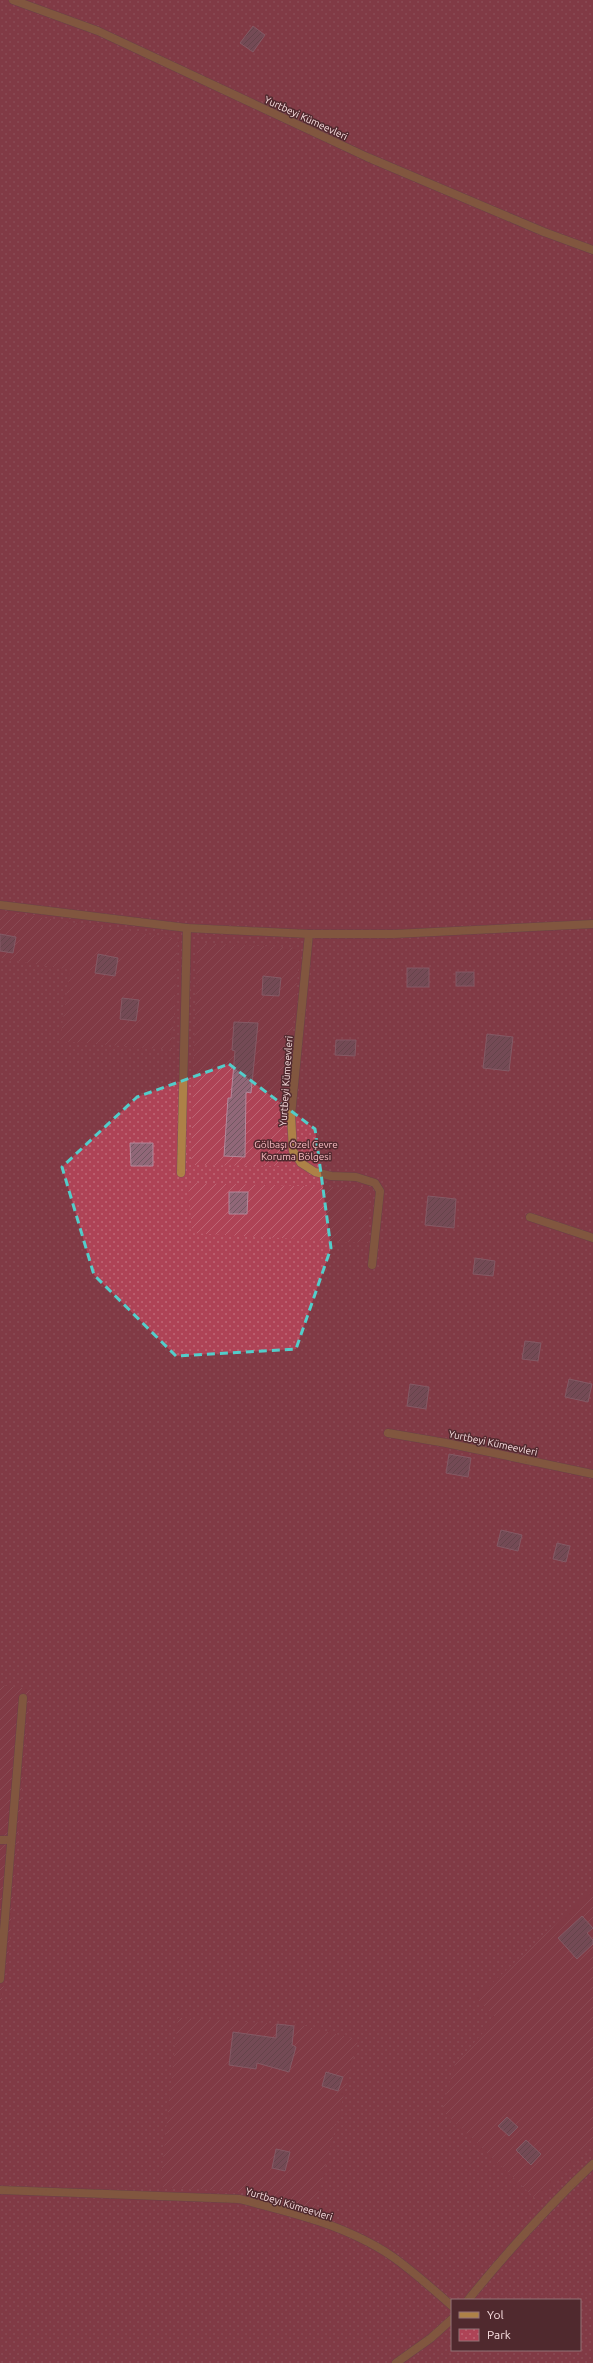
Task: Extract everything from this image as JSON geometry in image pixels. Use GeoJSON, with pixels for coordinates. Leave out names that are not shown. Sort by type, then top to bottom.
{"type":"FeatureCollection","features":[{"type":"Feature","properties":{"kind":"street","name":"Yurtbeyi Kümeevleri"},"geometry":{"type":"LineString","coordinates":[[13,0],[98,31],[367,157],[544,232],[593,250]]}},
{"type":"Feature","properties":{"kind":"street"},"geometry":{"type":"LineString","coordinates":[[0,905],[187,928],[309,934],[394,934],[593,924]]}},
{"type":"Feature","properties":{"kind":"street"},"geometry":{"type":"LineString","coordinates":[[182,1173],[187,928]]}},
{"type":"Feature","properties":{"kind":"street","name":"Yurtbeyi Kümeevleri"},"geometry":{"type":"LineString","coordinates":[[309,934],[291,1115],[293,1151],[301,1163],[315,1172],[332,1176],[361,1178],[375,1183],[380,1191],[372,1265]]}},
{"type":"Feature","properties":{"kind":"street"},"geometry":{"type":"LineString","coordinates":[[530,1217],[593,1238]]}},
{"type":"Feature","properties":{"kind":"street","name":"Yurtbeyi Kümeevleri"},"geometry":{"type":"LineString","coordinates":[[388,1433],[446,1443],[593,1474]]}},
{"type":"Feature","properties":{"kind":"street"},"geometry":{"type":"LineString","coordinates":[[0,1979],[23,1698]]}},
{"type":"Feature","properties":{"kind":"street"},"geometry":{"type":"LineString","coordinates":[[0,1840],[11,1840]]}},
{"type":"Feature","properties":{"kind":"street"},"geometry":{"type":"LineString","coordinates":[[469,2299],[520,2237],[549,2205],[593,2164]]}},
{"type":"Feature","properties":{"kind":"street","name":"Yurtbeyi Kümeevleri"},"geometry":{"type":"LineString","coordinates":[[0,2190],[239,2199],[277,2209],[357,2237],[386,2253],[424,2280],[451,2305]]}},
{"type":"Feature","properties":{"kind":"street"},"geometry":{"type":"LineString","coordinates":[[396,2363],[431,2338],[451,2320]]}},
{"type":"Feature","properties":{"kind":"highlighted area"},"geometry":{"type":"Polygon","coordinates":[[[229,1064],[315,1129],[331,1248],[296,1349],[176,1356],[94,1275],[62,1167],[137,1097],[229,1064]]]}},
{"type":"Feature","properties":{"kind":"green space","name":"Gölbaşı Özel Çevre Koruma Bölgesi"},"geometry":{"type":"Polygon","coordinates":[[[0,0],[593,0],[593,2363],[0,2363],[0,0]]]}},
{"type":"Feature","properties":{"kind":"green space"},"geometry":{"type":"Polygon","coordinates":[[[0,911],[178,939],[172,1050],[60,1041],[70,970],[0,958],[0,911]]]}},
{"type":"Feature","properties":{"kind":"green space"},"geometry":{"type":"Polygon","coordinates":[[[197,943],[300,948],[281,1166],[191,1165],[197,943]]]}},
{"type":"Feature","properties":{"kind":"green space"},"geometry":{"type":"Polygon","coordinates":[[[188,1183],[370,1188],[368,1243],[192,1233],[188,1183]]]}},
{"type":"Feature","properties":{"kind":"green space"},"geometry":{"type":"Polygon","coordinates":[[[0,1685],[30,1689],[8,1959],[0,2009],[0,1685]]]}},
{"type":"Feature","properties":{"kind":"green space"},"geometry":{"type":"Polygon","coordinates":[[[593,1890],[593,2140],[536,2199],[442,2110],[455,2064],[496,2018],[476,1998],[593,1890]]]}},
{"type":"Feature","properties":{"kind":"green space"},"geometry":{"type":"Polygon","coordinates":[[[178,2018],[302,2025],[358,2040],[314,2210],[265,2196],[230,2191],[160,2187],[178,2018]]]}},
{"type":"Feature","properties":{"kind":"building"},"geometry":{"type":"Polygon","coordinates":[[[253,26],[265,35],[253,52],[240,43],[253,26]]]}},
{"type":"Feature","properties":{"kind":"building"},"geometry":{"type":"Polygon","coordinates":[[[0,934],[16,937],[13,953],[0,951],[0,934]]]}},
{"type":"Feature","properties":{"kind":"building"},"geometry":{"type":"Polygon","coordinates":[[[98,954],[118,958],[115,976],[95,973],[98,954]]]}},
{"type":"Feature","properties":{"kind":"building"},"geometry":{"type":"Polygon","coordinates":[[[407,968],[429,968],[429,987],[407,987],[407,968]]]}},
{"type":"Feature","properties":{"kind":"building"},"geometry":{"type":"Polygon","coordinates":[[[456,972],[474,972],[474,986],[456,986],[456,972]]]}},
{"type":"Feature","properties":{"kind":"building"},"geometry":{"type":"Polygon","coordinates":[[[263,976],[281,978],[279,996],[262,995],[263,976]]]}},
{"type":"Feature","properties":{"kind":"building"},"geometry":{"type":"Polygon","coordinates":[[[122,998],[139,1000],[136,1021],[120,1019],[122,998]]]}},
{"type":"Feature","properties":{"kind":"building"},"geometry":{"type":"Polygon","coordinates":[[[234,1022],[258,1023],[251,1093],[246,1092],[245,1157],[224,1156],[228,1098],[231,1098],[235,1051],[232,1050],[234,1022]]]}},
{"type":"Feature","properties":{"kind":"building"},"geometry":{"type":"Polygon","coordinates":[[[487,1034],[513,1037],[509,1071],[483,1068],[487,1034]]]}},
{"type":"Feature","properties":{"kind":"building"},"geometry":{"type":"Polygon","coordinates":[[[336,1040],[356,1040],[355,1056],[335,1055],[336,1040]]]}},
{"type":"Feature","properties":{"kind":"building"},"geometry":{"type":"Polygon","coordinates":[[[130,1143],[153,1143],[153,1166],[131,1166],[130,1143]]]}},
{"type":"Feature","properties":{"kind":"building"},"geometry":{"type":"Polygon","coordinates":[[[229,1192],[248,1192],[247,1214],[229,1214],[229,1192]]]}},
{"type":"Feature","properties":{"kind":"building"},"geometry":{"type":"Polygon","coordinates":[[[428,1196],[456,1199],[454,1228],[425,1225],[428,1196]]]}},
{"type":"Feature","properties":{"kind":"building"},"geometry":{"type":"Polygon","coordinates":[[[475,1258],[495,1261],[493,1276],[473,1274],[475,1258]]]}},
{"type":"Feature","properties":{"kind":"building"},"geometry":{"type":"Polygon","coordinates":[[[525,1341],[541,1343],[538,1361],[522,1359],[525,1341]]]}},
{"type":"Feature","properties":{"kind":"building"},"geometry":{"type":"Polygon","coordinates":[[[569,1379],[592,1384],[588,1402],[565,1397],[569,1379]]]}},
{"type":"Feature","properties":{"kind":"building"},"geometry":{"type":"Polygon","coordinates":[[[410,1384],[429,1387],[426,1409],[407,1406],[410,1384]]]}},
{"type":"Feature","properties":{"kind":"building"},"geometry":{"type":"Polygon","coordinates":[[[449,1454],[471,1458],[468,1477],[446,1473],[449,1454]]]}},
{"type":"Feature","properties":{"kind":"building"},"geometry":{"type":"Polygon","coordinates":[[[501,1530],[522,1535],[518,1551],[497,1546],[501,1530]]]}},
{"type":"Feature","properties":{"kind":"building"},"geometry":{"type":"Polygon","coordinates":[[[557,1543],[570,1546],[566,1562],[553,1559],[557,1543]]]}},
{"type":"Feature","properties":{"kind":"building"},"geometry":{"type":"Polygon","coordinates":[[[582,1916],[593,1928],[587,1933],[593,1940],[593,1944],[577,1959],[558,1938],[582,1916]]]}},
{"type":"Feature","properties":{"kind":"building"},"geometry":{"type":"Polygon","coordinates":[[[277,2024],[294,2026],[292,2045],[296,2047],[289,2072],[257,2063],[256,2069],[229,2065],[233,2032],[276,2038],[277,2024]]]}},
{"type":"Feature","properties":{"kind":"building"},"geometry":{"type":"Polygon","coordinates":[[[326,2072],[343,2077],[338,2091],[322,2086],[326,2072]]]}},
{"type":"Feature","properties":{"kind":"building"},"geometry":{"type":"Polygon","coordinates":[[[507,2117],[518,2127],[509,2136],[498,2126],[507,2117]]]}},
{"type":"Feature","properties":{"kind":"building"},"geometry":{"type":"Polygon","coordinates":[[[526,2140],[541,2154],[531,2165],[516,2150],[526,2140]]]}},
{"type":"Feature","properties":{"kind":"building"},"geometry":{"type":"Polygon","coordinates":[[[276,2149],[290,2152],[285,2171],[272,2168],[276,2149]]]}}]}
